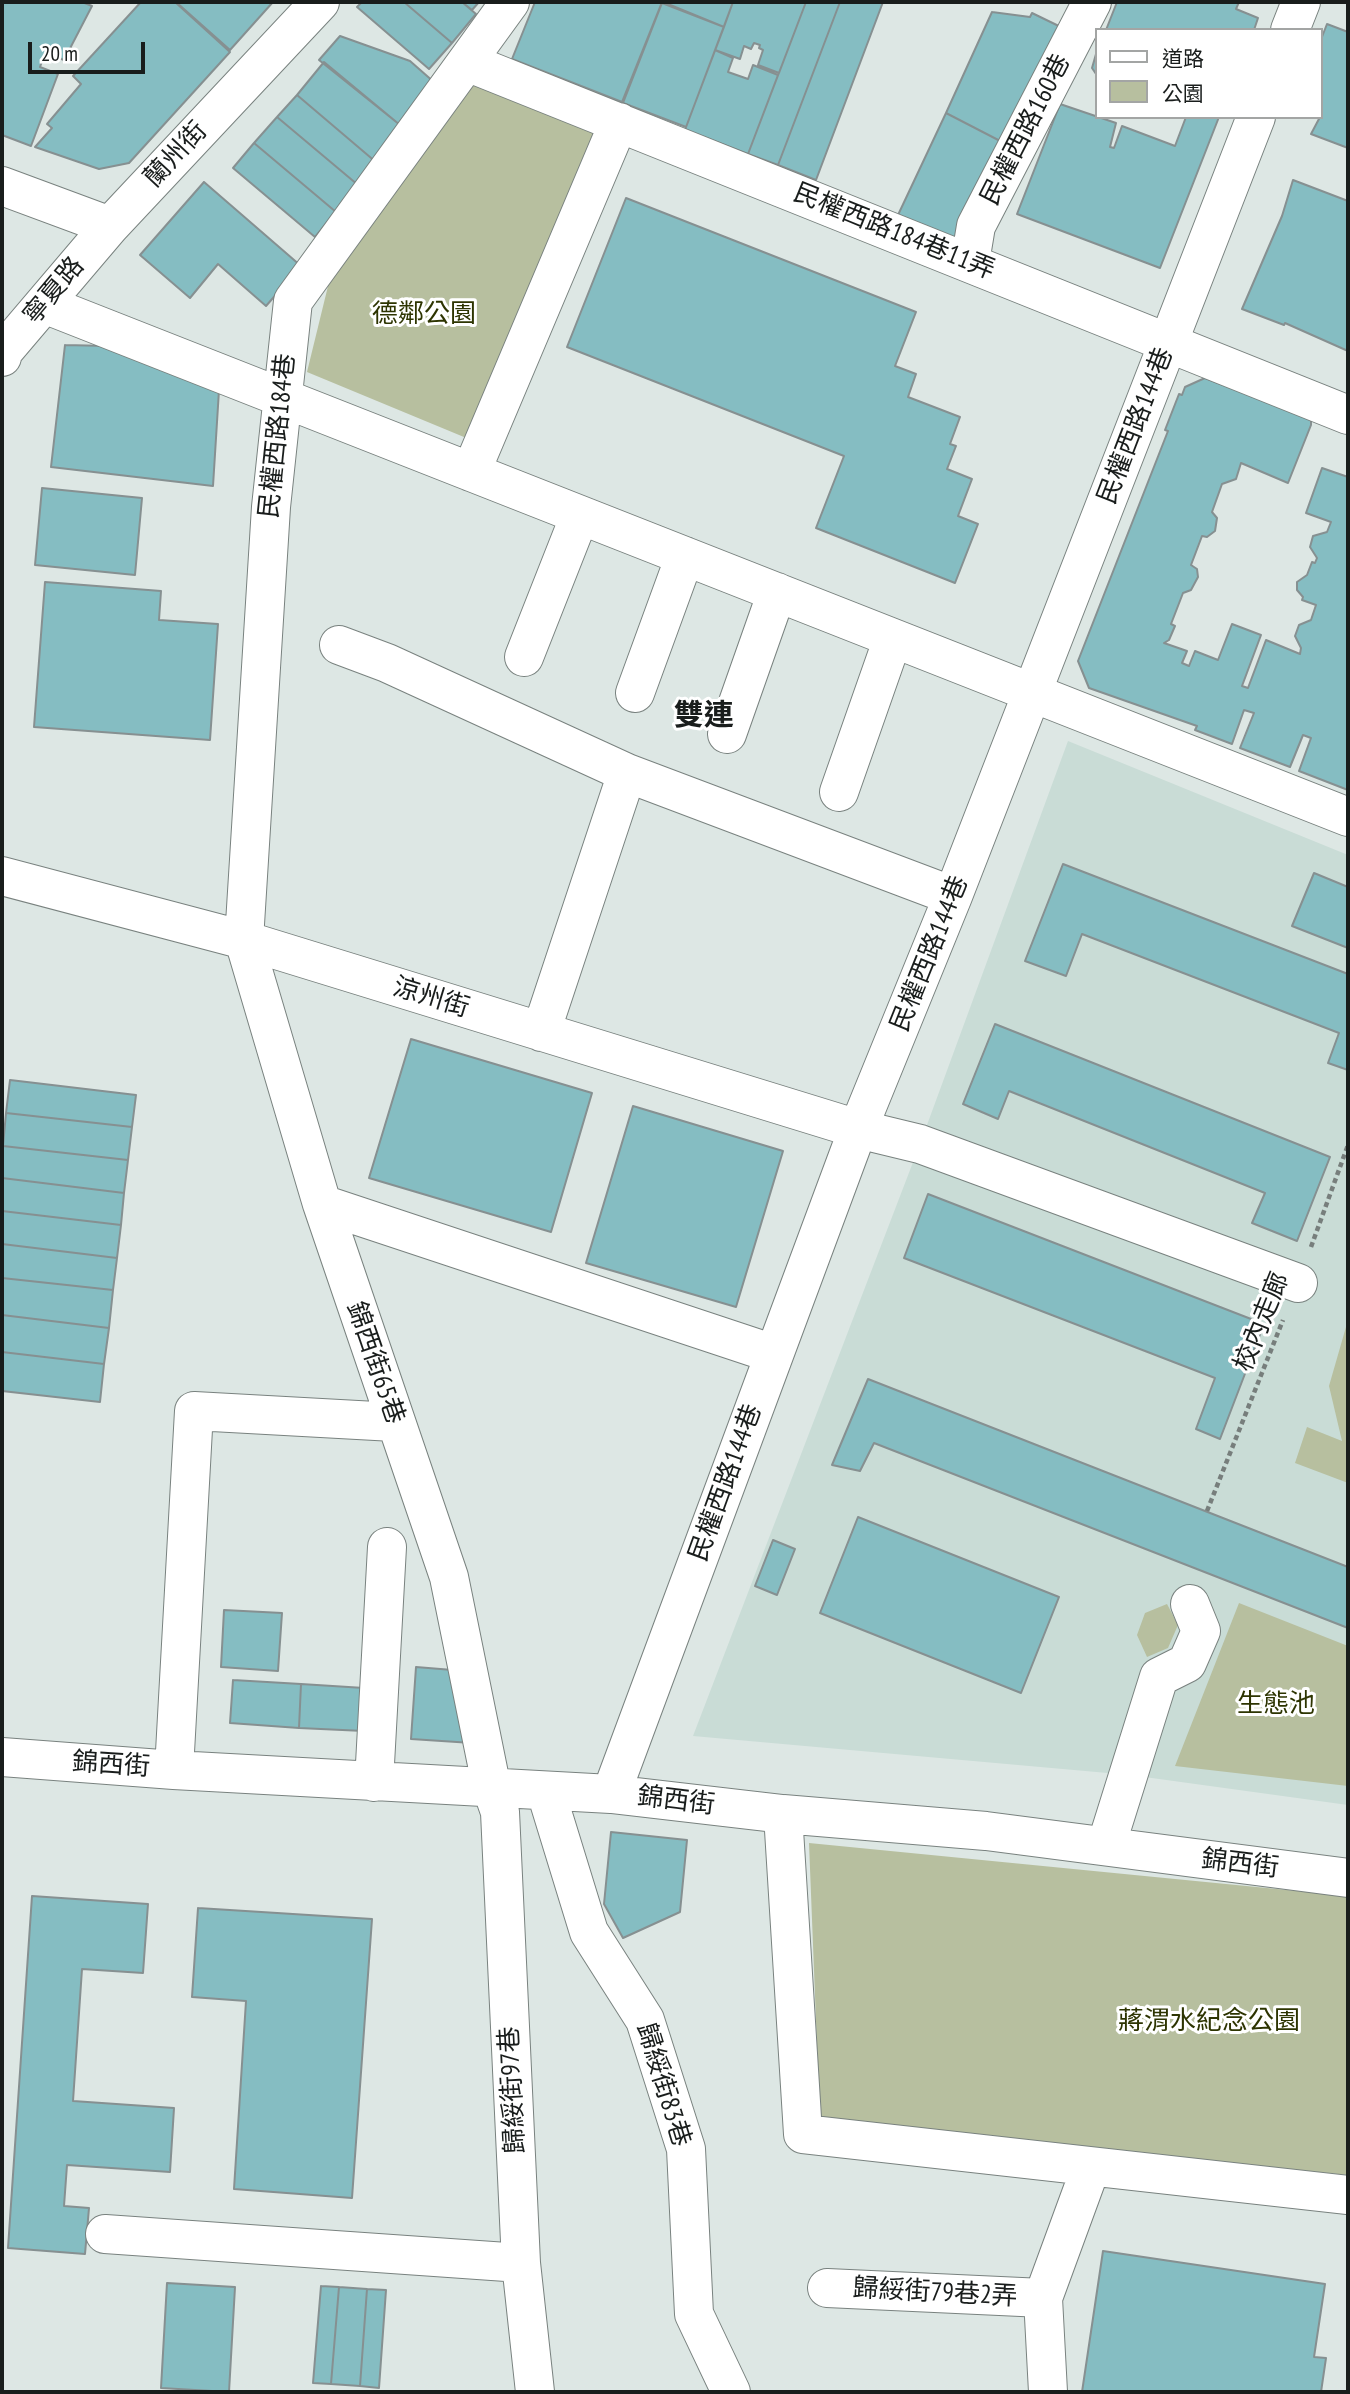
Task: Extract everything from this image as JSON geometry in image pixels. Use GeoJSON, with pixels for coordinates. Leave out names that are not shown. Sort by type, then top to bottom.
{"type":"FeatureCollection","features":[{"type":"Feature","properties":{"kind":"street","name":"蘭州街"},"geometry":{"type":"LineString","coordinates":[[110,226],[320,2]]}},
{"type":"Feature","properties":{"kind":"street","name":"民權西路184巷"},"geometry":{"type":"LineString","coordinates":[[244,940],[280,397],[293,301],[510,2]]}},
{"type":"Feature","properties":{"kind":"street","name":"民權西路160巷"},"geometry":{"type":"LineString","coordinates":[[970,261],[976,226],[1092,2]]}},
{"type":"Feature","properties":{"kind":"street"},"geometry":{"type":"LineString","coordinates":[[1291,28],[1301,2]]}},
{"type":"Feature","properties":{"kind":"street","name":"民權西路184巷11弄"},"geometry":{"type":"LineString","coordinates":[[467,62],[970,261],[1348,415]]}},
{"type":"Feature","properties":{"kind":"street","name":"民權西路144巷"},"geometry":{"type":"LineString","coordinates":[[611,1794],[858,1129],[953,896],[1255,119]]}},
{"type":"Feature","properties":{"kind":"street"},"geometry":{"type":"LineString","coordinates":[[471,472],[619,122]]}},
{"type":"Feature","properties":{"kind":"street"},"geometry":{"type":"LineString","coordinates":[[2,186],[110,226]]}},
{"type":"Feature","properties":{"kind":"street","name":"寧夏路"},"geometry":{"type":"LineString","coordinates":[[2,357],[2,353],[110,226]]}},
{"type":"Feature","properties":{"kind":"street"},"geometry":{"type":"LineString","coordinates":[[44,304],[1348,817]]}},
{"type":"Feature","properties":{"kind":"street"},"geometry":{"type":"LineString","coordinates":[[524,657],[580,515]]}},
{"type":"Feature","properties":{"kind":"street"},"geometry":{"type":"LineString","coordinates":[[635,693],[685,556]]}},
{"type":"Feature","properties":{"kind":"street"},"geometry":{"type":"LineString","coordinates":[[727,734],[777,593]]}},
{"type":"Feature","properties":{"kind":"street"},"geometry":{"type":"LineString","coordinates":[[839,792],[893,638]]}},
{"type":"Feature","properties":{"kind":"street"},"geometry":{"type":"LineString","coordinates":[[339,645],[387,663],[627,773],[953,896]]}},
{"type":"Feature","properties":{"kind":"street"},"geometry":{"type":"LineString","coordinates":[[541,1032],[627,773]]}},
{"type":"Feature","properties":{"kind":"street","name":"涼州街"},"geometry":{"type":"LineString","coordinates":[[2,876],[244,940],[858,1129],[920,1144],[1298,1283]]}},
{"type":"Feature","properties":{"kind":"street","name":"錦西街65巷"},"geometry":{"type":"LineString","coordinates":[[244,940],[322,1204],[394,1422],[449,1577],[492,1789]]}},
{"type":"Feature","properties":{"kind":"street"},"geometry":{"type":"LineString","coordinates":[[322,1204],[774,1354]]}},
{"type":"Feature","properties":{"kind":"street"},"geometry":{"type":"LineString","coordinates":[[174,1770],[194,1411],[394,1422]]}},
{"type":"Feature","properties":{"kind":"street"},"geometry":{"type":"LineString","coordinates":[[374,1782],[387,1547]]}},
{"type":"Feature","properties":{"kind":"street"},"geometry":{"type":"LineString","coordinates":[[1106,1846],[1159,1676],[1188,1664],[1201,1631],[1190,1604]]}},
{"type":"Feature","properties":{"kind":"street","name":"錦西街"},"geometry":{"type":"LineString","coordinates":[[2,1757],[174,1770],[611,1794],[783,1814],[986,1831],[1348,1878]]}},
{"type":"Feature","properties":{"kind":"street","name":"歸綏街97巷"},"geometry":{"type":"LineString","coordinates":[[492,1789],[500,1812],[521,2263],[535,2392]]}},
{"type":"Feature","properties":{"kind":"street","name":"歸綏街83巷"},"geometry":{"type":"LineString","coordinates":[[546,1792],[589,1932],[645,2020],[681,2136],[685,2150],[694,2314],[731,2392]]}},
{"type":"Feature","properties":{"kind":"street"},"geometry":{"type":"LineString","coordinates":[[783,1814],[803,2134],[1348,2195]]}},
{"type":"Feature","properties":{"kind":"street"},"geometry":{"type":"LineString","coordinates":[[1048,2392],[1043,2298],[1091,2167]]}},
{"type":"Feature","properties":{"kind":"street"},"geometry":{"type":"LineString","coordinates":[[105,2234],[521,2263]]}},
{"type":"Feature","properties":{"kind":"street","name":"歸綏街79巷2弄"},"geometry":{"type":"LineString","coordinates":[[827,2288],[1043,2298]]}},
{"type":"Feature","properties":{"kind":"path","name":"校內走廊"},"geometry":{"type":"LineString","coordinates":[[1207,1511],[1298,1283],[1348,1146]]}},
{"type":"Feature","properties":{"kind":"shaded area"},"geometry":{"type":"Polygon","coordinates":[[[1068,741],[1348,855],[1348,1805],[1130,1775],[693,1736],[920,1144],[1068,741]]]}},
{"type":"Feature","properties":{"kind":"green space","name":"德鄰公園"},"geometry":{"type":"Polygon","coordinates":[[[472,82],[602,135],[476,442],[307,372],[329,282],[472,82]]]}},
{"type":"Feature","properties":{"kind":"green space"},"geometry":{"type":"Polygon","coordinates":[[[1348,1320],[1348,1483],[1295,1463],[1307,1427],[1342,1441],[1329,1386],[1348,1320]]]}},
{"type":"Feature","properties":{"kind":"green space","name":"生態池"},"geometry":{"type":"Polygon","coordinates":[[[1239,1603],[1348,1646],[1348,1786],[1175,1766],[1239,1603]]]}},
{"type":"Feature","properties":{"kind":"green space"},"geometry":{"type":"Polygon","coordinates":[[[1167,1604],[1178,1625],[1168,1648],[1147,1657],[1137,1635],[1145,1613],[1167,1604]]]}},
{"type":"Feature","properties":{"kind":"green space","name":"蔣渭水紀念公園"},"geometry":{"type":"Polygon","coordinates":[[[809,1843],[1348,1896],[1348,2175],[820,2123],[809,1843]]]}},
{"type":"Feature","properties":{"kind":"building"},"geometry":{"type":"Polygon","coordinates":[[[2,2],[82,2],[92,6],[64,60],[45,53],[40,67],[58,74],[31,146],[2,135],[2,2]]]}},
{"type":"Feature","properties":{"kind":"building"},"geometry":{"type":"Polygon","coordinates":[[[141,2],[175,2],[230,52],[129,163],[99,169],[35,147],[52,128],[47,124],[81,84],[73,76],[141,2]]]}},
{"type":"Feature","properties":{"kind":"building"},"geometry":{"type":"Polygon","coordinates":[[[176,2],[273,2],[230,50],[176,2]]]}},
{"type":"Feature","properties":{"kind":"building"},"geometry":{"type":"Polygon","coordinates":[[[362,2],[404,2],[452,43],[429,69],[357,7],[362,2]]]}},
{"type":"Feature","properties":{"kind":"building"},"geometry":{"type":"Polygon","coordinates":[[[404,2],[462,2],[476,14],[452,43],[404,2]]]}},
{"type":"Feature","properties":{"kind":"building"},"geometry":{"type":"Polygon","coordinates":[[[462,2],[479,2],[472,10],[462,2]]]}},
{"type":"Feature","properties":{"kind":"building"},"geometry":{"type":"Polygon","coordinates":[[[535,2],[662,2],[622,102],[512,59],[535,2]]]}},
{"type":"Feature","properties":{"kind":"building"},"geometry":{"type":"Polygon","coordinates":[[[663,2],[733,2],[724,27],[663,2]]]}},
{"type":"Feature","properties":{"kind":"building"},"geometry":{"type":"Polygon","coordinates":[[[733,2],[806,2],[779,73],[758,65],[763,50],[759,48],[760,45],[754,43],[751,49],[744,46],[740,59],[715,50],[733,2]]]}},
{"type":"Feature","properties":{"kind":"building"},"geometry":{"type":"Polygon","coordinates":[[[806,2],[840,2],[778,165],[748,154],[806,2]]]}},
{"type":"Feature","properties":{"kind":"building"},"geometry":{"type":"Polygon","coordinates":[[[840,2],[883,2],[816,180],[778,165],[840,2]]]}},
{"type":"Feature","properties":{"kind":"building"},"geometry":{"type":"Polygon","coordinates":[[[1117,2],[1239,2],[1236,9],[1258,18],[1255,28],[1107,28],[1117,2]]]}},
{"type":"Feature","properties":{"kind":"building"},"geometry":{"type":"Polygon","coordinates":[[[662,3],[724,27],[686,127],[623,103],[662,3]]]}},
{"type":"Feature","properties":{"kind":"building"},"geometry":{"type":"Polygon","coordinates":[[[992,12],[1030,17],[1032,13],[1067,30],[1006,144],[946,113],[992,12]]]}},
{"type":"Feature","properties":{"kind":"building"},"geometry":{"type":"Polygon","coordinates":[[[1327,24],[1348,32],[1348,148],[1311,134],[1319,119],[1322,119],[1322,37],[1327,24]]]}},
{"type":"Feature","properties":{"kind":"building"},"geometry":{"type":"Polygon","coordinates":[[[340,36],[410,61],[435,83],[400,125],[319,60],[340,36]]]}},
{"type":"Feature","properties":{"kind":"building"},"geometry":{"type":"Polygon","coordinates":[[[715,50],[733,58],[728,72],[748,79],[753,65],[778,75],[748,154],[685,130],[715,50]]]}},
{"type":"Feature","properties":{"kind":"building"},"geometry":{"type":"Polygon","coordinates":[[[324,62],[400,125],[377,163],[297,95],[324,62]]]}},
{"type":"Feature","properties":{"kind":"building"},"geometry":{"type":"Polygon","coordinates":[[[297,95],[377,163],[358,185],[277,117],[297,95]]]}},
{"type":"Feature","properties":{"kind":"building"},"geometry":{"type":"Polygon","coordinates":[[[1060,104],[1094,116],[1094,119],[1116,123],[1110,147],[1114,148],[1122,126],[1175,146],[1185,119],[1218,119],[1160,268],[1017,214],[1060,104]]]}},
{"type":"Feature","properties":{"kind":"building"},"geometry":{"type":"Polygon","coordinates":[[[946,113],[1006,144],[959,240],[898,215],[946,113]]]}},
{"type":"Feature","properties":{"kind":"building"},"geometry":{"type":"Polygon","coordinates":[[[277,117],[358,185],[336,212],[254,143],[277,117]]]}},
{"type":"Feature","properties":{"kind":"building"},"geometry":{"type":"Polygon","coordinates":[[[254,143],[336,212],[315,237],[233,168],[254,143]]]}},
{"type":"Feature","properties":{"kind":"building"},"geometry":{"type":"Polygon","coordinates":[[[1293,180],[1348,201],[1348,351],[1285,323],[1284,325],[1242,309],[1282,216],[1293,180]]]}},
{"type":"Feature","properties":{"kind":"building"},"geometry":{"type":"Polygon","coordinates":[[[204,182],[301,266],[266,306],[218,264],[190,298],[140,255],[204,182]]]}},
{"type":"Feature","properties":{"kind":"building"},"geometry":{"type":"Polygon","coordinates":[[[626,198],[916,312],[895,366],[916,374],[908,397],[960,417],[950,444],[956,446],[947,469],[972,479],[958,516],[978,524],[955,583],[816,528],[844,456],[567,347],[626,198]]]}},
{"type":"Feature","properties":{"kind":"building"},"geometry":{"type":"Polygon","coordinates":[[[65,345],[107,346],[219,390],[213,486],[51,467],[65,345]]]}},
{"type":"Feature","properties":{"kind":"building"},"geometry":{"type":"Polygon","coordinates":[[[1205,378],[1311,418],[1311,425],[1288,483],[1241,463],[1236,479],[1222,484],[1212,512],[1217,518],[1215,531],[1207,537],[1202,536],[1191,565],[1197,569],[1198,577],[1191,590],[1183,593],[1171,624],[1175,626],[1169,640],[1164,643],[1187,651],[1182,663],[1189,666],[1195,651],[1218,660],[1232,624],[1261,635],[1242,686],[1248,688],[1266,640],[1300,654],[1301,648],[1295,636],[1299,625],[1311,620],[1316,605],[1302,600],[1303,597],[1297,590],[1297,582],[1307,575],[1312,562],[1315,563],[1317,558],[1310,547],[1313,536],[1327,532],[1331,522],[1306,513],[1322,468],[1348,477],[1348,790],[1299,771],[1311,738],[1303,735],[1290,767],[1240,748],[1254,713],[1244,710],[1232,744],[1195,730],[1197,726],[1089,688],[1078,661],[1168,431],[1165,430],[1179,394],[1182,395],[1185,387],[1205,378]]]}},
{"type":"Feature","properties":{"kind":"building"},"geometry":{"type":"Polygon","coordinates":[[[42,488],[142,498],[135,575],[35,565],[42,488]]]}},
{"type":"Feature","properties":{"kind":"building"},"geometry":{"type":"Polygon","coordinates":[[[45,582],[161,591],[159,620],[218,624],[210,740],[34,727],[45,582]]]}},
{"type":"Feature","properties":{"kind":"building"},"geometry":{"type":"Polygon","coordinates":[[[1063,864],[1348,974],[1348,1070],[1328,1063],[1339,1033],[1082,934],[1066,976],[1025,961],[1063,864]]]}},
{"type":"Feature","properties":{"kind":"building"},"geometry":{"type":"Polygon","coordinates":[[[1314,873],[1348,887],[1348,948],[1292,926],[1314,873]]]}},
{"type":"Feature","properties":{"kind":"building"},"geometry":{"type":"Polygon","coordinates":[[[995,1024],[1330,1157],[1297,1241],[1252,1223],[1265,1193],[1009,1091],[998,1119],[963,1104],[995,1024]]]}},
{"type":"Feature","properties":{"kind":"building"},"geometry":{"type":"Polygon","coordinates":[[[411,1039],[592,1093],[551,1232],[369,1178],[411,1039]]]}},
{"type":"Feature","properties":{"kind":"building"},"geometry":{"type":"Polygon","coordinates":[[[10,1080],[136,1095],[132,1127],[6,1113],[10,1080]]]}},
{"type":"Feature","properties":{"kind":"building"},"geometry":{"type":"Polygon","coordinates":[[[633,1106],[783,1151],[736,1307],[586,1263],[633,1106]]]}},
{"type":"Feature","properties":{"kind":"building"},"geometry":{"type":"Polygon","coordinates":[[[6,1113],[132,1127],[128,1160],[3,1146],[6,1113]]]}},
{"type":"Feature","properties":{"kind":"building"},"geometry":{"type":"Polygon","coordinates":[[[3,1146],[128,1160],[124,1193],[2,1178],[3,1146]]]}},
{"type":"Feature","properties":{"kind":"building"},"geometry":{"type":"Polygon","coordinates":[[[2,1178],[124,1193],[121,1225],[2,1211],[2,1178]]]}},
{"type":"Feature","properties":{"kind":"building"},"geometry":{"type":"Polygon","coordinates":[[[928,1194],[1264,1324],[1220,1439],[1196,1429],[1215,1378],[904,1258],[928,1194]]]}},
{"type":"Feature","properties":{"kind":"building"},"geometry":{"type":"Polygon","coordinates":[[[2,1211],[121,1225],[117,1258],[2,1244],[2,1211]]]}},
{"type":"Feature","properties":{"kind":"building"},"geometry":{"type":"Polygon","coordinates":[[[2,1244],[117,1258],[113,1290],[2,1278],[2,1244]]]}},
{"type":"Feature","properties":{"kind":"building"},"geometry":{"type":"Polygon","coordinates":[[[2,1278],[113,1290],[109,1328],[2,1315],[2,1278]]]}},
{"type":"Feature","properties":{"kind":"building"},"geometry":{"type":"Polygon","coordinates":[[[2,1315],[109,1328],[104,1364],[2,1352],[2,1315]]]}},
{"type":"Feature","properties":{"kind":"building"},"geometry":{"type":"Polygon","coordinates":[[[2,1352],[104,1364],[100,1402],[2,1391],[2,1352]]]}},
{"type":"Feature","properties":{"kind":"building"},"geometry":{"type":"Polygon","coordinates":[[[868,1379],[1348,1567],[1348,1628],[874,1443],[860,1471],[832,1465],[868,1379]]]}},
{"type":"Feature","properties":{"kind":"building"},"geometry":{"type":"Polygon","coordinates":[[[858,1517],[1059,1597],[1021,1693],[820,1613],[858,1517]]]}},
{"type":"Feature","properties":{"kind":"building"},"geometry":{"type":"Polygon","coordinates":[[[773,1540],[795,1549],[777,1595],[755,1586],[773,1540]]]}},
{"type":"Feature","properties":{"kind":"building"},"geometry":{"type":"Polygon","coordinates":[[[224,1610],[282,1613],[278,1671],[221,1667],[224,1610]]]}},
{"type":"Feature","properties":{"kind":"building"},"geometry":{"type":"Polygon","coordinates":[[[416,1667],[477,1672],[472,1743],[411,1739],[416,1667]]]}},
{"type":"Feature","properties":{"kind":"building"},"geometry":{"type":"Polygon","coordinates":[[[233,1680],[301,1684],[299,1728],[230,1723],[233,1680]]]}},
{"type":"Feature","properties":{"kind":"building"},"geometry":{"type":"Polygon","coordinates":[[[301,1684],[380,1689],[364,1731],[299,1728],[301,1684]]]}},
{"type":"Feature","properties":{"kind":"building"},"geometry":{"type":"Polygon","coordinates":[[[611,1832],[687,1840],[680,1912],[623,1938],[604,1904],[611,1832]]]}},
{"type":"Feature","properties":{"kind":"building"},"geometry":{"type":"Polygon","coordinates":[[[32,1896],[148,1904],[143,1973],[82,1969],[73,2101],[174,2108],[170,2172],[67,2165],[64,2206],[89,2208],[85,2254],[8,2248],[32,1896]]]}},
{"type":"Feature","properties":{"kind":"building"},"geometry":{"type":"Polygon","coordinates":[[[198,1908],[372,1919],[352,2198],[234,2189],[246,2001],[192,1997],[198,1908]]]}},
{"type":"Feature","properties":{"kind":"building"},"geometry":{"type":"Polygon","coordinates":[[[1103,2251],[1325,2284],[1314,2357],[1326,2358],[1321,2392],[1082,2392],[1103,2251]]]}},
{"type":"Feature","properties":{"kind":"building"},"geometry":{"type":"Polygon","coordinates":[[[167,2283],[235,2287],[229,2392],[161,2388],[167,2283]]]}},
{"type":"Feature","properties":{"kind":"building"},"geometry":{"type":"Polygon","coordinates":[[[321,2286],[339,2287],[331,2384],[313,2383],[321,2286]]]}},
{"type":"Feature","properties":{"kind":"building"},"geometry":{"type":"Polygon","coordinates":[[[339,2287],[367,2289],[360,2386],[331,2384],[339,2287]]]}},
{"type":"Feature","properties":{"kind":"building"},"geometry":{"type":"Polygon","coordinates":[[[367,2289],[386,2290],[379,2388],[360,2386],[367,2289]]]}},
{"type":"Feature","properties":{"kind":"district","name":"雙連"},"geometry":{"type":"Point","coordinates":[704,716]}}]}
